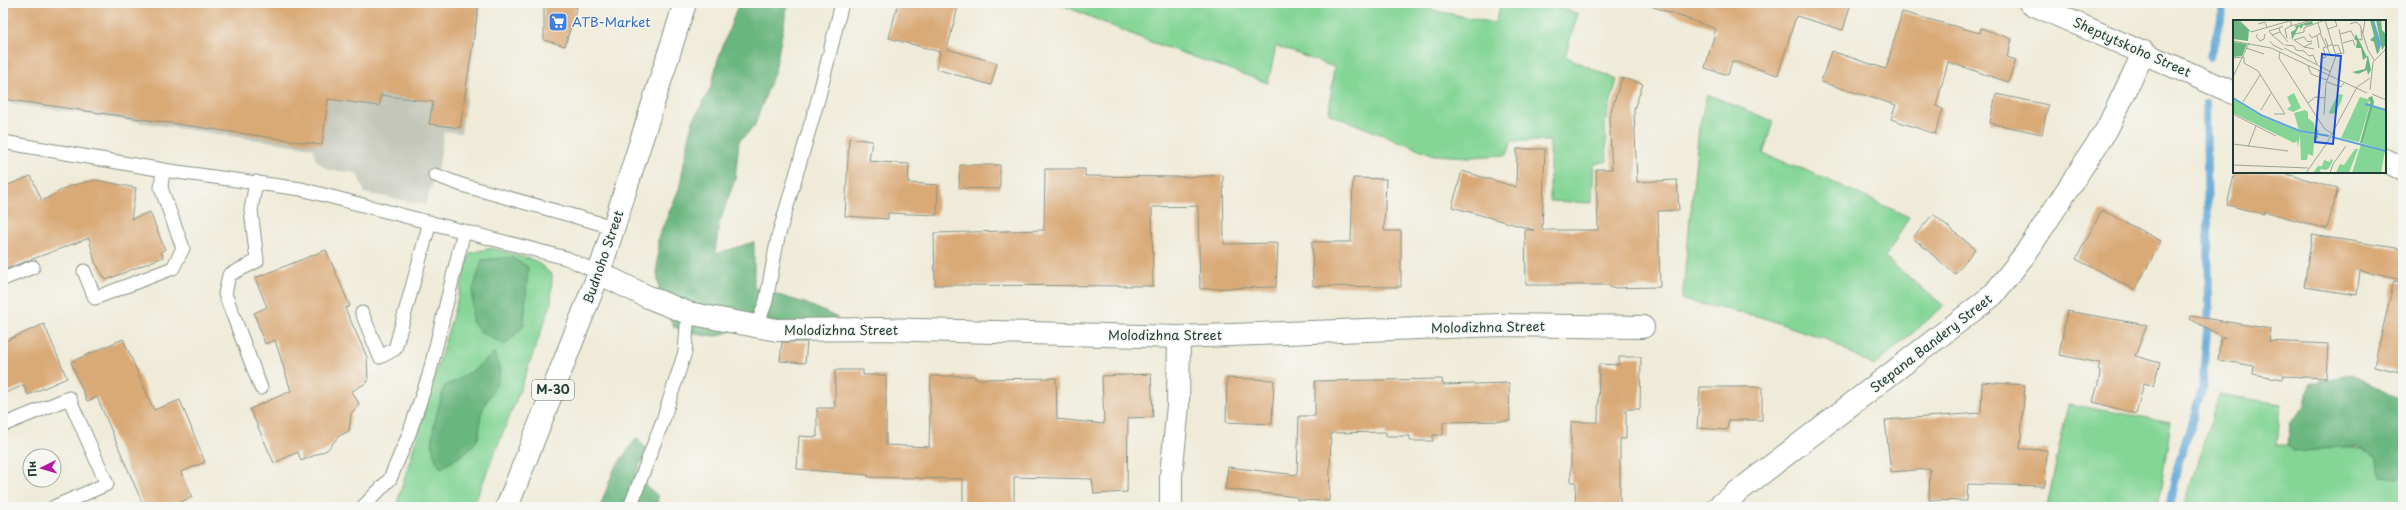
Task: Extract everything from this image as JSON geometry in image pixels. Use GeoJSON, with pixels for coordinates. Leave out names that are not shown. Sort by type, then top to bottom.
{"type":"FeatureCollection","features":[{"type":"Feature","properties":{"kind":"main road","name":"Budnoho Street"},"geometry":{"type":"LineString","coordinates":[[507,507],[599,273],[686,3]]}},
{"type":"Feature","properties":{"kind":"main road","name":"Sheptytskoho Street"},"geometry":{"type":"LineString","coordinates":[[2030,3],[2233,92]]}},
{"type":"Feature","properties":{"kind":"main road","name":"Stepana Bandery Street"},"geometry":{"type":"LineString","coordinates":[[1718,507],[1993,295],[2026,253],[2107,129],[2144,52]]}},
{"type":"Feature","properties":{"kind":"main road"},"geometry":{"type":"LineString","coordinates":[[2386,161],[2403,170]]}},
{"type":"Feature","properties":{"kind":"main road","name":"Molodizhna Street"},"geometry":{"type":"LineString","coordinates":[[599,273],[648,297],[688,313],[777,330],[879,329],[1179,337],[1500,325],[1643,327]]}},
{"type":"Feature","properties":{"kind":"main road"},"geometry":{"type":"LineString","coordinates":[[1171,507],[1171,476],[1178,406],[1179,337]]}},
{"type":"Feature","properties":{"kind":"lane"},"geometry":{"type":"LineString","coordinates":[[757,326],[766,301],[778,237],[819,96],[842,3]]}},
{"type":"Feature","properties":{"kind":"lane"},"geometry":{"type":"LineString","coordinates":[[3,142],[163,170],[300,189],[566,258],[599,273]]}},
{"type":"Feature","properties":{"kind":"lane"},"geometry":{"type":"LineString","coordinates":[[84,271],[94,298],[173,268],[183,248],[161,188],[163,170]]}},
{"type":"Feature","properties":{"kind":"lane"},"geometry":{"type":"LineString","coordinates":[[435,175],[462,185],[614,227]]}},
{"type":"Feature","properties":{"kind":"lane"},"geometry":{"type":"LineString","coordinates":[[256,182],[251,210],[257,261],[229,275],[225,294],[261,388]]}},
{"type":"Feature","properties":{"kind":"lane"},"geometry":{"type":"LineString","coordinates":[[362,313],[380,357],[395,350],[430,222]]}},
{"type":"Feature","properties":{"kind":"lane"},"geometry":{"type":"LineString","coordinates":[[362,507],[390,479],[410,434],[429,375],[464,231]]}},
{"type":"Feature","properties":{"kind":"lane"},"geometry":{"type":"LineString","coordinates":[[3,279],[33,267]]}},
{"type":"Feature","properties":{"kind":"lane"},"geometry":{"type":"LineString","coordinates":[[630,507],[663,420],[685,352],[688,313]]}},
{"type":"Feature","properties":{"kind":"lane"},"geometry":{"type":"LineString","coordinates":[[3,425],[69,398],[108,484],[54,507]]}},
{"type":"Feature","properties":{"kind":"shaded area"},"geometry":{"type":"Polygon","coordinates":[[[3,3],[481,3],[461,133],[444,131],[439,164],[425,205],[365,193],[357,173],[328,170],[316,160],[313,148],[3,102],[3,3]]]}},
{"type":"Feature","properties":{"kind":"green space"},"geometry":{"type":"Polygon","coordinates":[[[739,3],[788,3],[775,70],[754,127],[739,141],[735,179],[719,224],[715,254],[754,242],[754,288],[805,303],[838,318],[812,322],[747,325],[718,336],[701,335],[674,327],[660,301],[657,271],[658,238],[679,189],[692,123],[711,87],[718,59],[739,3]]]}},
{"type":"Feature","properties":{"kind":"green space"},"geometry":{"type":"Polygon","coordinates":[[[1057,3],[1432,3],[1432,10],[1495,23],[1501,3],[1549,3],[1578,14],[1565,56],[1617,80],[1605,122],[1607,161],[1594,164],[1592,203],[1550,201],[1550,141],[1512,141],[1507,155],[1470,157],[1434,155],[1329,114],[1334,67],[1276,46],[1268,83],[1148,41],[1057,3]]]}},
{"type":"Feature","properties":{"kind":"green space"},"geometry":{"type":"Polygon","coordinates":[[[1707,94],[1773,121],[1763,154],[1806,170],[1909,217],[1885,258],[1944,306],[1874,366],[1828,340],[1761,317],[1682,300],[1699,128],[1707,94]]]}},
{"type":"Feature","properties":{"kind":"green space"},"geometry":{"type":"Polygon","coordinates":[[[492,248],[536,261],[552,275],[551,304],[520,390],[473,507],[396,507],[470,253],[492,248]]]}},
{"type":"Feature","properties":{"kind":"green space"},"geometry":{"type":"Polygon","coordinates":[[[511,257],[528,267],[524,325],[505,345],[481,332],[472,322],[473,290],[482,260],[511,257]]]}},
{"type":"Feature","properties":{"kind":"green space"},"geometry":{"type":"Polygon","coordinates":[[[494,353],[500,372],[496,386],[484,406],[480,418],[477,440],[456,459],[441,468],[433,450],[432,439],[444,387],[474,370],[494,353]]]}},
{"type":"Feature","properties":{"kind":"green space"},"geometry":{"type":"Polygon","coordinates":[[[2351,374],[2402,401],[2403,472],[2397,479],[2381,477],[2376,456],[2357,446],[2293,451],[2288,445],[2290,423],[2304,407],[2309,385],[2351,374]]]}},
{"type":"Feature","properties":{"kind":"green space"},"geometry":{"type":"Polygon","coordinates":[[[2219,394],[2281,404],[2277,445],[2344,445],[2403,459],[2403,507],[2183,507],[2219,394]]]}},
{"type":"Feature","properties":{"kind":"green space"},"geometry":{"type":"Polygon","coordinates":[[[2068,404],[2171,422],[2158,507],[2047,507],[2068,404]]]}},
{"type":"Feature","properties":{"kind":"green space"},"geometry":{"type":"Polygon","coordinates":[[[637,437],[647,450],[635,476],[658,496],[657,507],[600,507],[614,469],[637,437]]]}},
{"type":"Feature","properties":{"kind":"building"},"geometry":{"type":"Polygon","coordinates":[[[3,3],[479,3],[460,128],[429,124],[433,102],[381,95],[379,106],[328,99],[322,145],[3,99],[3,3]]]}},
{"type":"Feature","properties":{"kind":"building","name":"ATB-Market"},"geometry":{"type":"Polygon","coordinates":[[[544,3],[578,3],[565,46],[544,40],[544,3]]]}},
{"type":"Feature","properties":{"kind":"building"},"geometry":{"type":"Polygon","coordinates":[[[898,3],[959,3],[947,49],[997,63],[991,85],[936,69],[940,52],[889,38],[898,3]]]}},
{"type":"Feature","properties":{"kind":"building"},"geometry":{"type":"Polygon","coordinates":[[[1652,3],[1851,3],[1843,30],[1796,16],[1778,75],[1732,61],[1728,75],[1705,68],[1716,29],[1651,6],[1652,3]]]}},
{"type":"Feature","properties":{"kind":"building"},"geometry":{"type":"Polygon","coordinates":[[[1902,12],[1980,33],[1981,28],[2012,39],[2007,57],[2016,60],[2008,82],[1948,62],[1936,106],[1943,109],[1935,134],[1891,119],[1896,105],[1821,82],[1831,51],[1886,69],[1902,12]]]}},
{"type":"Feature","properties":{"kind":"building"},"geometry":{"type":"Polygon","coordinates":[[[1622,78],[1643,84],[1634,109],[1637,182],[1677,180],[1679,210],[1658,211],[1660,287],[1611,288],[1610,285],[1526,285],[1525,230],[1534,230],[1452,207],[1462,171],[1516,187],[1517,149],[1545,149],[1542,230],[1598,230],[1596,169],[1612,169],[1609,117],[1622,78]]]}},
{"type":"Feature","properties":{"kind":"building"},"geometry":{"type":"Polygon","coordinates":[[[1996,94],[2048,105],[2042,134],[1990,123],[1996,94]]]}},
{"type":"Feature","properties":{"kind":"building"},"geometry":{"type":"Polygon","coordinates":[[[849,138],[872,141],[869,161],[909,164],[908,183],[938,185],[937,215],[888,213],[888,219],[845,216],[849,138]]]}},
{"type":"Feature","properties":{"kind":"building"},"geometry":{"type":"Polygon","coordinates":[[[960,165],[1000,165],[1000,189],[959,188],[960,165]]]}},
{"type":"Feature","properties":{"kind":"building"},"geometry":{"type":"Polygon","coordinates":[[[1045,169],[1085,169],[1085,176],[1185,177],[1223,175],[1224,244],[1278,243],[1276,287],[1200,289],[1198,206],[1152,207],[1153,286],[935,285],[934,233],[1044,230],[1045,169]]]}},
{"type":"Feature","properties":{"kind":"building"},"geometry":{"type":"Polygon","coordinates":[[[2235,173],[2283,173],[2338,188],[2327,229],[2264,211],[2264,214],[2227,205],[2235,173]]]}},
{"type":"Feature","properties":{"kind":"building"},"geometry":{"type":"Polygon","coordinates":[[[31,176],[42,201],[69,186],[96,180],[136,188],[131,219],[150,212],[165,250],[161,251],[163,257],[106,280],[95,262],[89,238],[3,270],[3,187],[31,176]]]}},
{"type":"Feature","properties":{"kind":"building"},"geometry":{"type":"Polygon","coordinates":[[[1353,178],[1386,179],[1384,231],[1401,231],[1401,287],[1313,286],[1312,242],[1351,242],[1353,178]]]}},
{"type":"Feature","properties":{"kind":"building"},"geometry":{"type":"Polygon","coordinates":[[[2102,210],[2161,241],[2135,290],[2076,259],[2102,210]]]}},
{"type":"Feature","properties":{"kind":"building"},"geometry":{"type":"Polygon","coordinates":[[[1933,214],[1975,249],[1955,274],[1913,238],[1933,214]]]}},
{"type":"Feature","properties":{"kind":"building"},"geometry":{"type":"Polygon","coordinates":[[[2312,235],[2403,249],[2403,280],[2360,271],[2357,295],[2304,287],[2312,235]]]}},
{"type":"Feature","properties":{"kind":"building"},"geometry":{"type":"Polygon","coordinates":[[[326,250],[350,306],[345,308],[367,357],[368,382],[352,391],[359,404],[351,414],[349,431],[339,436],[327,450],[301,461],[298,452],[274,463],[250,409],[291,391],[275,340],[265,344],[254,313],[267,307],[255,278],[326,250]]]}},
{"type":"Feature","properties":{"kind":"building"},"geometry":{"type":"Polygon","coordinates":[[[2394,281],[2403,282],[2403,373],[2374,366],[2394,281]]]}},
{"type":"Feature","properties":{"kind":"building"},"geometry":{"type":"Polygon","coordinates":[[[2067,311],[2147,325],[2135,356],[2160,363],[2153,386],[2144,383],[2136,414],[2093,402],[2099,380],[2100,371],[2098,370],[2100,363],[2059,355],[2067,311]]]}},
{"type":"Feature","properties":{"kind":"building"},"geometry":{"type":"Polygon","coordinates":[[[2191,316],[2271,329],[2269,341],[2328,344],[2326,378],[2284,376],[2283,379],[2253,374],[2254,366],[2218,360],[2221,338],[2225,338],[2190,319],[2191,316]]]}},
{"type":"Feature","properties":{"kind":"building"},"geometry":{"type":"Polygon","coordinates":[[[44,324],[67,378],[28,395],[24,385],[3,394],[3,342],[44,324]]]}},
{"type":"Feature","properties":{"kind":"building"},"geometry":{"type":"Polygon","coordinates":[[[123,339],[154,410],[180,400],[205,462],[181,472],[192,497],[169,507],[144,507],[97,397],[87,401],[71,362],[123,339]]]}},
{"type":"Feature","properties":{"kind":"building"},"geometry":{"type":"Polygon","coordinates":[[[782,342],[807,342],[805,363],[780,361],[782,342]]]}},
{"type":"Feature","properties":{"kind":"building"},"geometry":{"type":"Polygon","coordinates":[[[1619,357],[1641,357],[1640,409],[1626,409],[1626,439],[1620,439],[1620,507],[1575,507],[1576,482],[1571,482],[1571,422],[1598,422],[1599,364],[1619,365],[1619,357]]]}},
{"type":"Feature","properties":{"kind":"building"},"geometry":{"type":"Polygon","coordinates":[[[835,370],[863,370],[863,375],[886,375],[886,445],[929,447],[931,376],[975,376],[975,379],[1056,378],[1057,419],[1104,424],[1102,376],[1151,374],[1153,417],[1128,418],[1127,492],[1094,494],[1092,479],[1014,477],[1014,507],[963,507],[963,479],[868,477],[868,475],[797,469],[799,436],[817,437],[817,408],[835,408],[835,370]]]}},
{"type":"Feature","properties":{"kind":"building"},"geometry":{"type":"Polygon","coordinates":[[[1227,378],[1274,380],[1272,424],[1226,422],[1227,378]]]}},
{"type":"Feature","properties":{"kind":"building"},"geometry":{"type":"Polygon","coordinates":[[[1442,379],[1443,385],[1509,383],[1510,421],[1443,422],[1443,435],[1433,435],[1433,441],[1410,441],[1410,436],[1386,436],[1386,432],[1331,433],[1329,501],[1297,500],[1297,497],[1225,489],[1228,467],[1297,475],[1299,416],[1315,416],[1315,381],[1442,379]]]}},
{"type":"Feature","properties":{"kind":"building"},"geometry":{"type":"Polygon","coordinates":[[[1982,382],[2025,385],[2020,449],[2047,450],[2045,486],[1968,484],[1967,501],[1929,500],[1930,469],[1891,472],[1885,420],[1981,413],[1982,382]]]}},
{"type":"Feature","properties":{"kind":"building"},"geometry":{"type":"Polygon","coordinates":[[[1700,387],[1762,387],[1762,420],[1728,420],[1727,430],[1697,428],[1700,387]]]}},
{"type":"Feature","properties":{"kind":"waterway"},"geometry":{"type":"LineString","coordinates":[[2210,57],[2225,3]]}},
{"type":"Feature","properties":{"kind":"waterway"},"geometry":{"type":"LineString","coordinates":[[2169,507],[2178,465],[2202,390],[2209,306],[2206,103]]}},
{"type":"Feature","properties":{"kind":"place","name":"ATB-Market"},"geometry":{"type":"Point","coordinates":[558,22]}}]}
